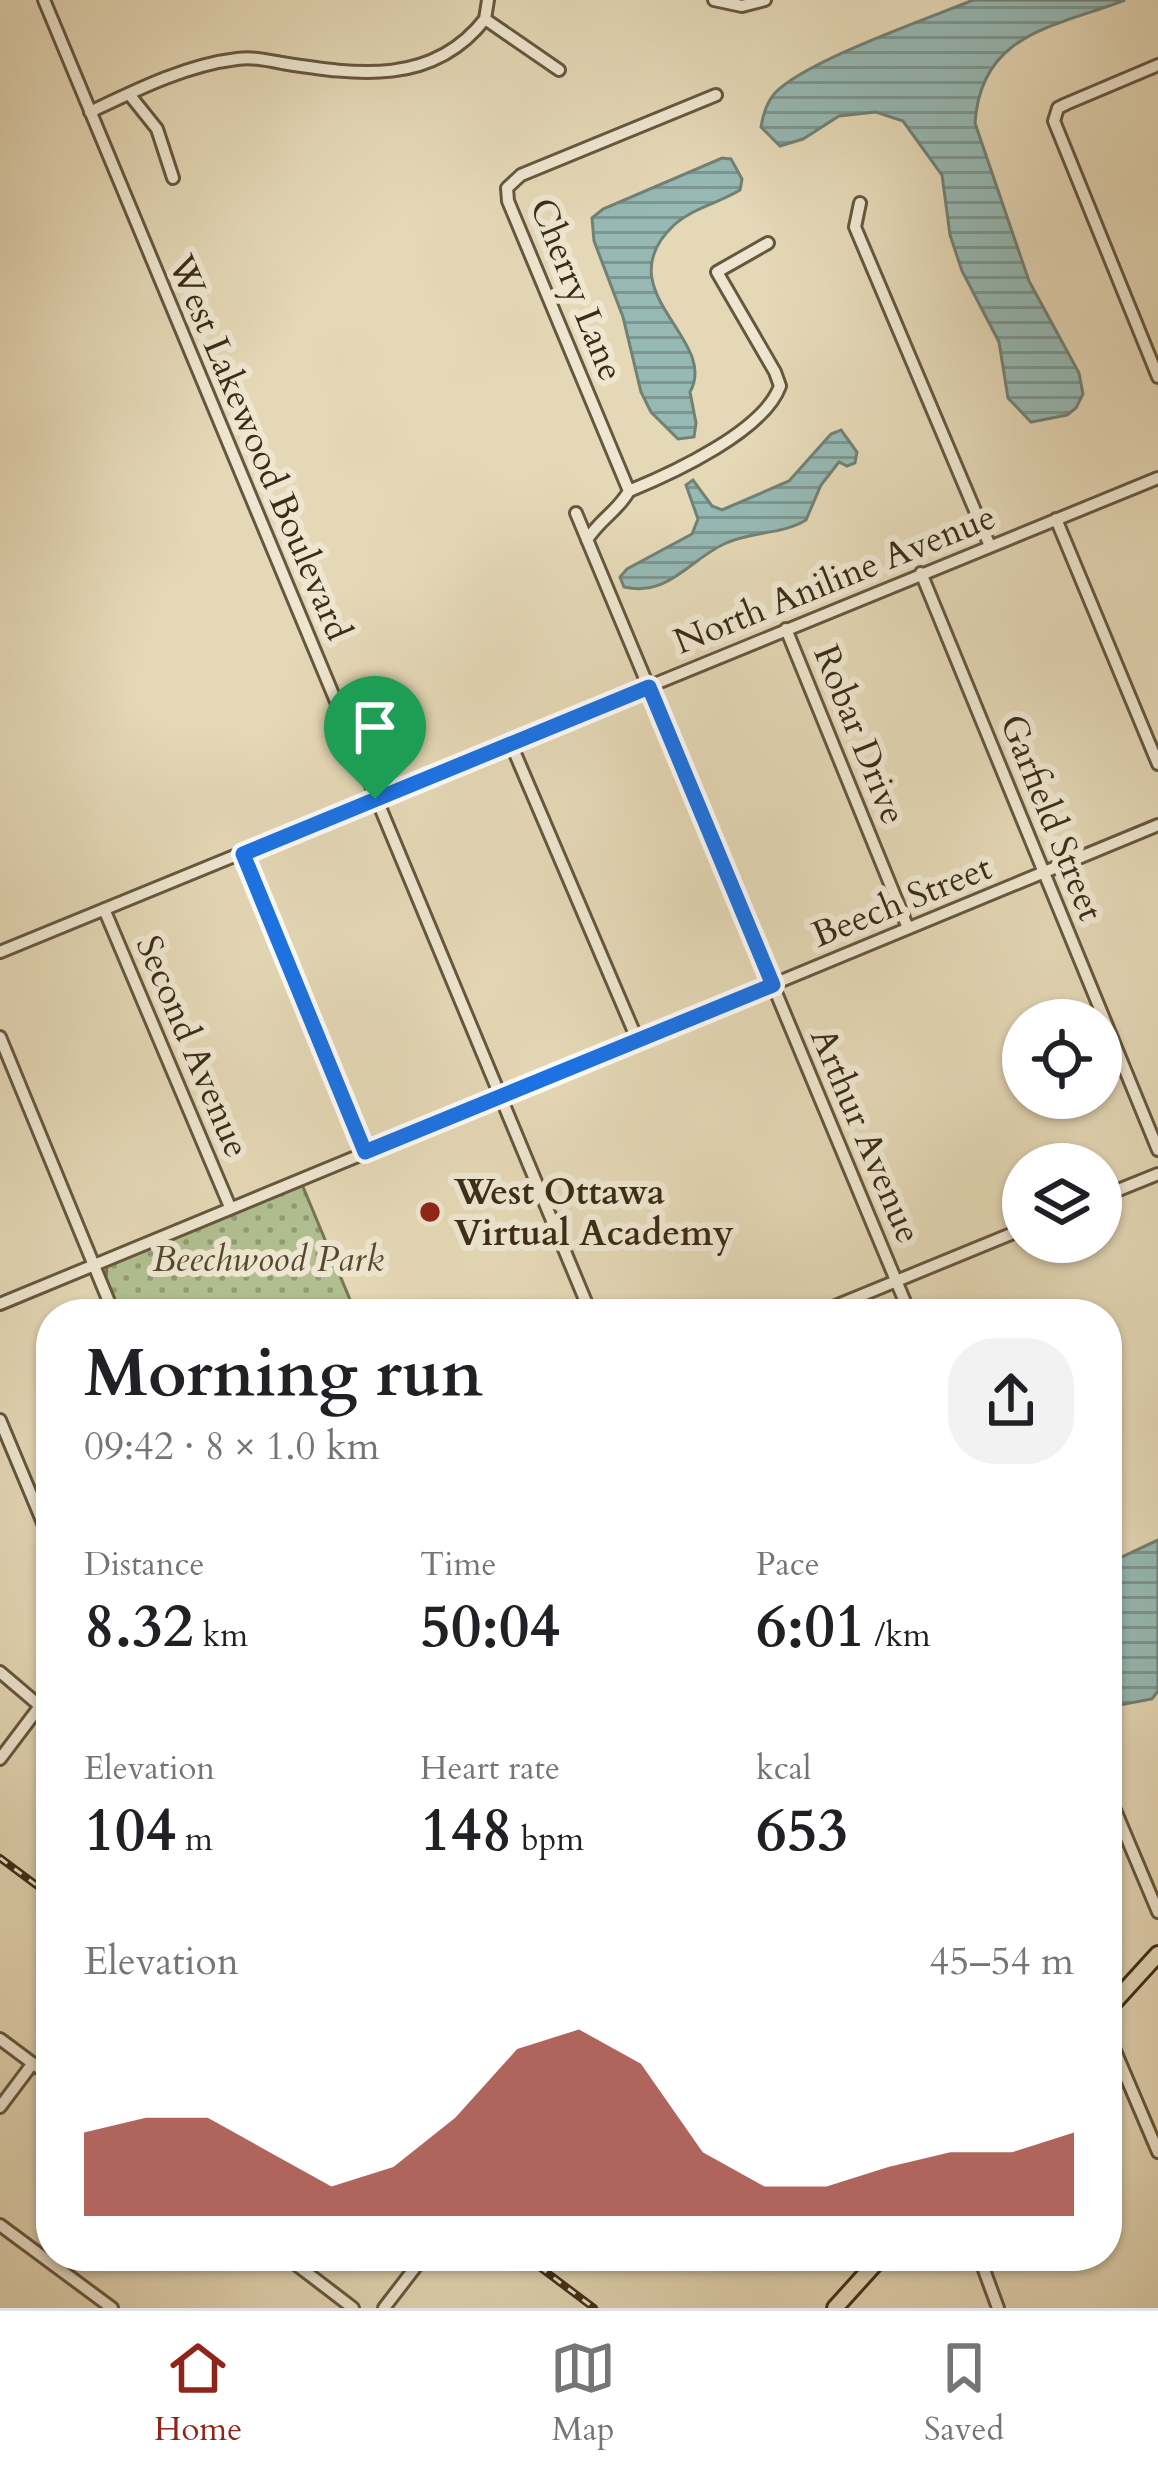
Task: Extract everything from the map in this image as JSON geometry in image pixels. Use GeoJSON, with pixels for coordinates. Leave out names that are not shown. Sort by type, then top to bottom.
{"type":"FeatureCollection","features":[{"type":"Feature","properties":{"kind":"main road"},"geometry":{"type":"LineString","coordinates":[[1122,1994],[1158,1954]]}},
{"type":"Feature","properties":{"kind":"main road"},"geometry":{"type":"LineString","coordinates":[[835,2308],[868,2271]]}},
{"type":"Feature","properties":{"kind":"street","name":"West Lakewood Boulevard"},"geometry":{"type":"LineString","coordinates":[[44,0],[585,1299]]}},
{"type":"Feature","properties":{"kind":"street"},"geometry":{"type":"LineString","coordinates":[[90,112],[198,68],[235,59],[262,58],[366,74],[406,68],[448,56],[469,40],[485,19],[488,0]]}},
{"type":"Feature","properties":{"kind":"street"},"geometry":{"type":"LineString","coordinates":[[714,0],[742,6],[765,0]]}},
{"type":"Feature","properties":{"kind":"street"},"geometry":{"type":"LineString","coordinates":[[485,19],[559,70]]}},
{"type":"Feature","properties":{"kind":"street"},"geometry":{"type":"LineString","coordinates":[[1158,65],[1058,108],[1054,121],[1158,377]]}},
{"type":"Feature","properties":{"kind":"street"},"geometry":{"type":"LineString","coordinates":[[129,94],[157,129],[172,178]]}},
{"type":"Feature","properties":{"kind":"street","name":"Cherry Lane"},"geometry":{"type":"LineString","coordinates":[[629,491],[508,201],[507,188],[520,175],[716,95]]}},
{"type":"Feature","properties":{"kind":"street"},"geometry":{"type":"LineString","coordinates":[[860,202],[855,227],[990,546]]}},
{"type":"Feature","properties":{"kind":"street"},"geometry":{"type":"LineString","coordinates":[[586,540],[629,491],[655,481],[763,415],[780,386],[717,272],[768,243]]}},
{"type":"Feature","properties":{"kind":"street","name":"North Aniline Avenue"},"geometry":{"type":"LineString","coordinates":[[0,952],[1158,478]]}},
{"type":"Feature","properties":{"kind":"street","name":"Arthur Avenue"},"geometry":{"type":"LineString","coordinates":[[576,513],[904,1299]]}},
{"type":"Feature","properties":{"kind":"street"},"geometry":{"type":"LineString","coordinates":[[1056,520],[1158,764]]}},
{"type":"Feature","properties":{"kind":"street","name":"Garfield Street"},"geometry":{"type":"LineString","coordinates":[[921,573],[1158,1150]]}},
{"type":"Feature","properties":{"kind":"street","name":"Robar Drive"},"geometry":{"type":"LineString","coordinates":[[786,629],[908,928]]}},
{"type":"Feature","properties":{"kind":"street"},"geometry":{"type":"LineString","coordinates":[[511,744],[637,1039]]}},
{"type":"Feature","properties":{"kind":"street","name":"Beech Street"},"geometry":{"type":"LineString","coordinates":[[0,1304],[1158,825]]}},
{"type":"Feature","properties":{"kind":"street"},"geometry":{"type":"LineString","coordinates":[[243,854],[365,1152]]}},
{"type":"Feature","properties":{"kind":"street","name":"Second Avenue"},"geometry":{"type":"LineString","coordinates":[[104,909],[230,1207]]}},
{"type":"Feature","properties":{"kind":"street"},"geometry":{"type":"LineString","coordinates":[[0,1037],[108,1299]]}},
{"type":"Feature","properties":{"kind":"street"},"geometry":{"type":"LineString","coordinates":[[1122,1189],[1158,1174]]}},
{"type":"Feature","properties":{"kind":"street"},"geometry":{"type":"LineString","coordinates":[[852,1299],[1002,1238]]}},
{"type":"Feature","properties":{"kind":"street"},"geometry":{"type":"LineString","coordinates":[[0,1420],[36,1506]]}},
{"type":"Feature","properties":{"kind":"street"},"geometry":{"type":"LineString","coordinates":[[0,1672],[36,1697]]}},
{"type":"Feature","properties":{"kind":"street"},"geometry":{"type":"LineString","coordinates":[[0,1759],[36,1716]]}},
{"type":"Feature","properties":{"kind":"street"},"geometry":{"type":"LineString","coordinates":[[1122,1827],[1158,1912]]}},
{"type":"Feature","properties":{"kind":"street"},"geometry":{"type":"LineString","coordinates":[[0,2038],[36,2065]]}},
{"type":"Feature","properties":{"kind":"street"},"geometry":{"type":"LineString","coordinates":[[0,2107],[33,2063]]}},
{"type":"Feature","properties":{"kind":"street"},"geometry":{"type":"LineString","coordinates":[[1122,2067],[1158,2152]]}},
{"type":"Feature","properties":{"kind":"street"},"geometry":{"type":"LineString","coordinates":[[0,2225],[36,2252]]}},
{"type":"Feature","properties":{"kind":"street"},"geometry":{"type":"LineString","coordinates":[[62,2271],[112,2308]]}},
{"type":"Feature","properties":{"kind":"street"},"geometry":{"type":"LineString","coordinates":[[305,2271],[353,2308]]}},
{"type":"Feature","properties":{"kind":"street"},"geometry":{"type":"LineString","coordinates":[[384,2308],[412,2271]]}},
{"type":"Feature","properties":{"kind":"street"},"geometry":{"type":"LineString","coordinates":[[984,2271],[998,2308]]}},
{"type":"Feature","properties":{"kind":"green space","name":"Beechwood Park"},"geometry":{"type":"Polygon","coordinates":[[[301,1182],[350,1299],[115,1299],[106,1278],[107,1265],[301,1182]]]}},
{"type":"Feature","properties":{"kind":"water"},"geometry":{"type":"Polygon","coordinates":[[[973,0],[1125,0],[1026,38],[991,69],[980,93],[975,123],[1029,281],[1079,373],[1083,394],[1067,415],[1031,422],[1008,398],[999,342],[962,271],[950,235],[942,175],[903,121],[876,112],[839,116],[803,139],[780,146],[761,127],[769,101],[790,81],[839,55],[973,0]]]}},
{"type":"Feature","properties":{"kind":"water"},"geometry":{"type":"Polygon","coordinates":[[[722,158],[731,159],[742,179],[740,190],[674,225],[656,249],[651,271],[656,293],[690,353],[695,372],[690,392],[694,437],[678,439],[651,412],[641,392],[623,317],[594,241],[592,218],[722,158]]]}},
{"type":"Feature","properties":{"kind":"water"},"geometry":{"type":"Polygon","coordinates":[[[841,430],[857,452],[855,463],[839,462],[821,485],[806,520],[724,544],[653,587],[624,587],[620,577],[627,569],[692,534],[698,519],[686,485],[693,480],[712,506],[722,510],[789,481],[831,434],[841,430]]]}},
{"type":"Feature","properties":{"kind":"water"},"geometry":{"type":"Polygon","coordinates":[[[1158,1540],[1158,1691],[1152,1699],[1122,1705],[1122,1557],[1158,1540]]]}},
{"type":"Feature","properties":{"kind":"railway"},"geometry":{"type":"LineString","coordinates":[[0,1858],[36,1885]]}},
{"type":"Feature","properties":{"kind":"railway"},"geometry":{"type":"LineString","coordinates":[[545,2271],[594,2308]]}},
{"type":"Feature","properties":{"kind":"place","name":"West Ottawa Virtual Academy"},"geometry":{"type":"Point","coordinates":[430,1212]}},
{"type":"Feature","properties":{"kind":"route"},"geometry":{"type":"LineString","coordinates":[[649,687],[773,985],[365,1152],[243,854],[375,799],[649,687]]}}]}
